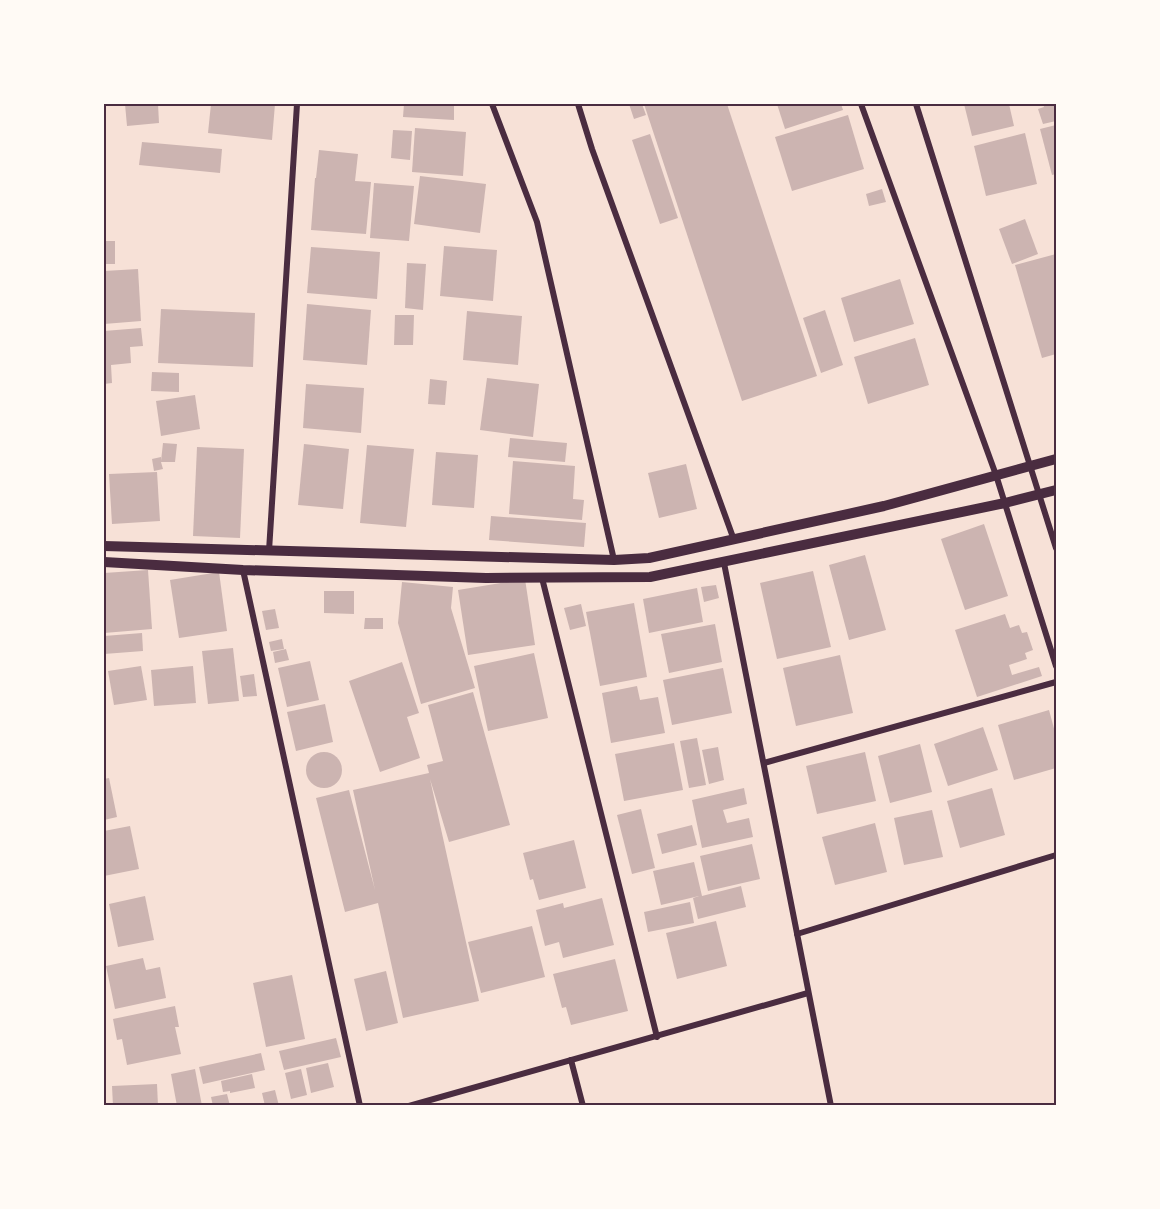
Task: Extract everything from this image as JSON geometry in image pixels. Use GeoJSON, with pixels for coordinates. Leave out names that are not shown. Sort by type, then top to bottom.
{"type":"FeatureCollection","features":[{"type":"Feature","properties":{"kind":"street"},"geometry":{"type":"LineString","coordinates":[[268,550],[297,104]]}},
{"type":"Feature","properties":{"kind":"street"},"geometry":{"type":"LineString","coordinates":[[492,104],[537,222],[614,560]]}},
{"type":"Feature","properties":{"kind":"street"},"geometry":{"type":"LineString","coordinates":[[578,104],[592,149],[734,540]]}},
{"type":"Feature","properties":{"kind":"street"},"geometry":{"type":"LineString","coordinates":[[861,104],[996,475],[1056,666]]}},
{"type":"Feature","properties":{"kind":"street"},"geometry":{"type":"LineString","coordinates":[[916,104],[1056,548]]}},
{"type":"Feature","properties":{"kind":"street"},"geometry":{"type":"LineString","coordinates":[[104,546],[614,560],[649,558],[884,506],[1056,459]]}},
{"type":"Feature","properties":{"kind":"street"},"geometry":{"type":"LineString","coordinates":[[104,562],[243,570],[542,578],[650,577],[1005,503],[1056,490]]}},
{"type":"Feature","properties":{"kind":"street"},"geometry":{"type":"LineString","coordinates":[[724,562],[831,1106]]}},
{"type":"Feature","properties":{"kind":"street"},"geometry":{"type":"LineString","coordinates":[[243,570],[360,1106]]}},
{"type":"Feature","properties":{"kind":"street"},"geometry":{"type":"LineString","coordinates":[[542,578],[657,1037]]}},
{"type":"Feature","properties":{"kind":"street"},"geometry":{"type":"LineString","coordinates":[[764,763],[1056,682]]}},
{"type":"Feature","properties":{"kind":"street"},"geometry":{"type":"LineString","coordinates":[[797,934],[1056,855]]}},
{"type":"Feature","properties":{"kind":"street"},"geometry":{"type":"LineString","coordinates":[[409,1106],[808,993]]}},
{"type":"Feature","properties":{"kind":"street"},"geometry":{"type":"LineString","coordinates":[[571,1060],[583,1106]]}},
{"type":"Feature","properties":{"kind":"building"},"geometry":{"type":"Polygon","coordinates":[[[125,104],[158,104],[159,123],[127,126],[125,104]]]}},
{"type":"Feature","properties":{"kind":"building"},"geometry":{"type":"Polygon","coordinates":[[[211,104],[275,104],[272,140],[208,133],[211,104]]]}},
{"type":"Feature","properties":{"kind":"building"},"geometry":{"type":"Polygon","coordinates":[[[404,104],[454,104],[454,120],[403,117],[404,104]]]}},
{"type":"Feature","properties":{"kind":"building"},"geometry":{"type":"Polygon","coordinates":[[[629,104],[642,104],[646,115],[634,119],[629,104]]]}},
{"type":"Feature","properties":{"kind":"building"},"geometry":{"type":"Polygon","coordinates":[[[644,104],[727,104],[817,376],[742,401],[644,104]]]}},
{"type":"Feature","properties":{"kind":"building"},"geometry":{"type":"Polygon","coordinates":[[[777,104],[841,104],[843,110],[785,129],[777,104]]]}},
{"type":"Feature","properties":{"kind":"building"},"geometry":{"type":"Polygon","coordinates":[[[964,104],[1009,104],[1014,126],[972,136],[964,104]]]}},
{"type":"Feature","properties":{"kind":"building"},"geometry":{"type":"Polygon","coordinates":[[[1043,104],[1056,104],[1056,121],[1043,124],[1038,109],[1044,107],[1043,104]]]}},
{"type":"Feature","properties":{"kind":"building"},"geometry":{"type":"Polygon","coordinates":[[[848,115],[864,169],[792,191],[775,137],[848,115]]]}},
{"type":"Feature","properties":{"kind":"building"},"geometry":{"type":"Polygon","coordinates":[[[1056,125],[1056,174],[1052,175],[1040,129],[1056,125]]]}},
{"type":"Feature","properties":{"kind":"building"},"geometry":{"type":"Polygon","coordinates":[[[415,128],[466,132],[463,176],[412,172],[415,128]]]}},
{"type":"Feature","properties":{"kind":"building"},"geometry":{"type":"Polygon","coordinates":[[[393,130],[412,131],[410,160],[391,158],[393,130]]]}},
{"type":"Feature","properties":{"kind":"building"},"geometry":{"type":"Polygon","coordinates":[[[1025,133],[1037,184],[986,196],[974,146],[1025,133]]]}},
{"type":"Feature","properties":{"kind":"building"},"geometry":{"type":"Polygon","coordinates":[[[650,134],[678,218],[660,224],[632,140],[650,134]]]}},
{"type":"Feature","properties":{"kind":"building"},"geometry":{"type":"Polygon","coordinates":[[[142,142],[222,149],[220,173],[139,165],[142,142]]]}},
{"type":"Feature","properties":{"kind":"building"},"geometry":{"type":"Polygon","coordinates":[[[319,150],[358,154],[355,181],[371,182],[366,234],[311,230],[319,150]]]}},
{"type":"Feature","properties":{"kind":"building"},"geometry":{"type":"Polygon","coordinates":[[[420,176],[486,184],[480,233],[414,224],[420,176]]]}},
{"type":"Feature","properties":{"kind":"building"},"geometry":{"type":"Polygon","coordinates":[[[374,183],[414,186],[409,241],[370,238],[374,183]]]}},
{"type":"Feature","properties":{"kind":"building"},"geometry":{"type":"Polygon","coordinates":[[[882,189],[886,202],[869,206],[866,194],[882,189]]]}},
{"type":"Feature","properties":{"kind":"building"},"geometry":{"type":"Polygon","coordinates":[[[1025,219],[1038,254],[1012,264],[999,229],[1025,219]]]}},
{"type":"Feature","properties":{"kind":"building"},"geometry":{"type":"Polygon","coordinates":[[[104,241],[115,241],[115,264],[104,264],[104,241]]]}},
{"type":"Feature","properties":{"kind":"building"},"geometry":{"type":"Polygon","coordinates":[[[444,246],[497,250],[493,301],[440,296],[444,246]]]}},
{"type":"Feature","properties":{"kind":"building"},"geometry":{"type":"Polygon","coordinates":[[[311,247],[380,252],[377,299],[307,293],[311,247]]]}},
{"type":"Feature","properties":{"kind":"building"},"geometry":{"type":"Polygon","coordinates":[[[1056,254],[1056,354],[1042,358],[1015,265],[1056,254]]]}},
{"type":"Feature","properties":{"kind":"building"},"geometry":{"type":"Polygon","coordinates":[[[407,263],[426,264],[423,310],[405,308],[407,263]]]}},
{"type":"Feature","properties":{"kind":"building"},"geometry":{"type":"Polygon","coordinates":[[[138,269],[141,321],[104,324],[104,271],[138,269]]]}},
{"type":"Feature","properties":{"kind":"building"},"geometry":{"type":"Polygon","coordinates":[[[900,279],[914,324],[854,342],[841,298],[900,279]]]}},
{"type":"Feature","properties":{"kind":"building"},"geometry":{"type":"Polygon","coordinates":[[[307,304],[371,310],[367,365],[303,360],[307,304]]]}},
{"type":"Feature","properties":{"kind":"building"},"geometry":{"type":"Polygon","coordinates":[[[161,309],[255,313],[253,367],[158,363],[161,309]]]}},
{"type":"Feature","properties":{"kind":"building"},"geometry":{"type":"Polygon","coordinates":[[[825,310],[843,365],[821,373],[803,318],[825,310]]]}},
{"type":"Feature","properties":{"kind":"building"},"geometry":{"type":"Polygon","coordinates":[[[467,311],[522,316],[518,365],[463,360],[467,311]]]}},
{"type":"Feature","properties":{"kind":"building"},"geometry":{"type":"Polygon","coordinates":[[[395,315],[414,315],[413,345],[394,345],[395,315]]]}},
{"type":"Feature","properties":{"kind":"building"},"geometry":{"type":"Polygon","coordinates":[[[141,328],[143,346],[130,347],[131,363],[111,365],[112,383],[104,384],[104,331],[141,328]]]}},
{"type":"Feature","properties":{"kind":"building"},"geometry":{"type":"Polygon","coordinates":[[[915,338],[929,385],[868,404],[854,357],[915,338]]]}},
{"type":"Feature","properties":{"kind":"building"},"geometry":{"type":"Polygon","coordinates":[[[152,372],[179,373],[179,392],[151,391],[152,372]]]}},
{"type":"Feature","properties":{"kind":"building"},"geometry":{"type":"Polygon","coordinates":[[[487,378],[539,384],[533,437],[480,430],[487,378]]]}},
{"type":"Feature","properties":{"kind":"building"},"geometry":{"type":"Polygon","coordinates":[[[430,379],[447,381],[445,405],[428,404],[430,379]]]}},
{"type":"Feature","properties":{"kind":"building"},"geometry":{"type":"Polygon","coordinates":[[[306,384],[364,388],[361,433],[303,428],[306,384]]]}},
{"type":"Feature","properties":{"kind":"building"},"geometry":{"type":"Polygon","coordinates":[[[195,395],[200,429],[161,436],[156,401],[195,395]]]}},
{"type":"Feature","properties":{"kind":"building"},"geometry":{"type":"Polygon","coordinates":[[[510,438],[567,443],[565,462],[508,457],[510,438]]]}},
{"type":"Feature","properties":{"kind":"building"},"geometry":{"type":"Polygon","coordinates":[[[163,443],[177,444],[175,462],[161,462],[163,469],[154,471],[152,459],[161,457],[161,461],[163,443]]]}},
{"type":"Feature","properties":{"kind":"building"},"geometry":{"type":"Polygon","coordinates":[[[304,444],[349,449],[343,509],[298,505],[304,444]]]}},
{"type":"Feature","properties":{"kind":"building"},"geometry":{"type":"Polygon","coordinates":[[[367,445],[414,449],[406,527],[360,523],[367,445]]]}},
{"type":"Feature","properties":{"kind":"building"},"geometry":{"type":"Polygon","coordinates":[[[197,447],[244,449],[240,538],[193,536],[197,447]]]}},
{"type":"Feature","properties":{"kind":"building"},"geometry":{"type":"Polygon","coordinates":[[[436,452],[478,455],[474,508],[432,505],[436,452]]]}},
{"type":"Feature","properties":{"kind":"building"},"geometry":{"type":"Polygon","coordinates":[[[513,461],[575,466],[573,499],[584,500],[582,520],[509,514],[513,461]]]}},
{"type":"Feature","properties":{"kind":"building"},"geometry":{"type":"Polygon","coordinates":[[[686,464],[697,509],[659,518],[648,473],[686,464]]]}},
{"type":"Feature","properties":{"kind":"building"},"geometry":{"type":"Polygon","coordinates":[[[157,472],[160,521],[112,524],[109,474],[157,472]]]}},
{"type":"Feature","properties":{"kind":"building"},"geometry":{"type":"Polygon","coordinates":[[[491,516],[586,523],[584,547],[489,540],[491,516]]]}},
{"type":"Feature","properties":{"kind":"building"},"geometry":{"type":"Polygon","coordinates":[[[984,524],[1008,596],[965,610],[941,539],[984,524]]]}},
{"type":"Feature","properties":{"kind":"building"},"geometry":{"type":"Polygon","coordinates":[[[865,555],[886,630],[849,640],[829,565],[865,555]]]}},
{"type":"Feature","properties":{"kind":"building"},"geometry":{"type":"Polygon","coordinates":[[[148,570],[152,629],[104,633],[104,573],[148,570]]]}},
{"type":"Feature","properties":{"kind":"building"},"geometry":{"type":"Polygon","coordinates":[[[813,571],[831,647],[777,659],[760,583],[813,571]]]}},
{"type":"Feature","properties":{"kind":"building"},"geometry":{"type":"Polygon","coordinates":[[[219,572],[227,631],[179,638],[170,580],[219,572]]]}},
{"type":"Feature","properties":{"kind":"building"},"geometry":{"type":"Polygon","coordinates":[[[525,579],[535,645],[468,655],[458,590],[525,579]]]}},
{"type":"Feature","properties":{"kind":"building"},"geometry":{"type":"Polygon","coordinates":[[[402,582],[453,587],[451,608],[475,688],[421,704],[398,623],[402,582]]]}},
{"type":"Feature","properties":{"kind":"building"},"geometry":{"type":"Polygon","coordinates":[[[716,585],[719,598],[704,602],[701,587],[716,585]]]}},
{"type":"Feature","properties":{"kind":"building"},"geometry":{"type":"Polygon","coordinates":[[[697,588],[703,622],[649,633],[643,599],[697,588]]]}},
{"type":"Feature","properties":{"kind":"building"},"geometry":{"type":"Polygon","coordinates":[[[324,591],[354,591],[354,614],[324,613],[324,591]]]}},
{"type":"Feature","properties":{"kind":"building"},"geometry":{"type":"Polygon","coordinates":[[[634,603],[647,677],[600,686],[586,612],[634,603]]]}},
{"type":"Feature","properties":{"kind":"building"},"geometry":{"type":"Polygon","coordinates":[[[581,604],[586,626],[570,630],[564,608],[581,604]]]}},
{"type":"Feature","properties":{"kind":"building"},"geometry":{"type":"Polygon","coordinates":[[[275,609],[279,628],[266,630],[262,611],[275,609]]]}},
{"type":"Feature","properties":{"kind":"building"},"geometry":{"type":"Polygon","coordinates":[[[1005,614],[1010,628],[1019,625],[1022,633],[1027,632],[1033,650],[1025,653],[1027,659],[1009,665],[1012,675],[1039,667],[1042,676],[977,697],[955,630],[1005,614]]]}},
{"type":"Feature","properties":{"kind":"building"},"geometry":{"type":"Polygon","coordinates":[[[365,618],[383,618],[383,629],[364,629],[365,618]]]}},
{"type":"Feature","properties":{"kind":"building"},"geometry":{"type":"Polygon","coordinates":[[[715,624],[722,662],[669,673],[661,634],[715,624]]]}},
{"type":"Feature","properties":{"kind":"building"},"geometry":{"type":"Polygon","coordinates":[[[142,633],[143,651],[104,654],[104,636],[142,633]]]}},
{"type":"Feature","properties":{"kind":"building"},"geometry":{"type":"Polygon","coordinates":[[[282,639],[284,649],[271,651],[269,642],[282,639]]]}},
{"type":"Feature","properties":{"kind":"building"},"geometry":{"type":"Polygon","coordinates":[[[233,648],[239,701],[208,704],[202,651],[233,648]]]}},
{"type":"Feature","properties":{"kind":"building"},"geometry":{"type":"Polygon","coordinates":[[[286,649],[289,660],[275,663],[273,652],[286,649]]]}},
{"type":"Feature","properties":{"kind":"building"},"geometry":{"type":"Polygon","coordinates":[[[534,653],[548,718],[488,731],[474,666],[534,653]]]}},
{"type":"Feature","properties":{"kind":"building"},"geometry":{"type":"Polygon","coordinates":[[[840,655],[853,713],[796,726],[783,668],[840,655]]]}},
{"type":"Feature","properties":{"kind":"building"},"geometry":{"type":"Polygon","coordinates":[[[310,661],[319,700],[287,707],[278,668],[310,661]]]}},
{"type":"Feature","properties":{"kind":"building"},"geometry":{"type":"Polygon","coordinates":[[[402,662],[419,713],[407,717],[420,758],[380,772],[349,681],[402,662]]]}},
{"type":"Feature","properties":{"kind":"building"},"geometry":{"type":"Polygon","coordinates":[[[141,666],[147,700],[114,705],[108,671],[141,666]]]}},
{"type":"Feature","properties":{"kind":"building"},"geometry":{"type":"Polygon","coordinates":[[[193,666],[196,703],[154,706],[151,670],[193,666]]]}},
{"type":"Feature","properties":{"kind":"building"},"geometry":{"type":"Polygon","coordinates":[[[723,668],[732,713],[672,725],[663,680],[723,668]]]}},
{"type":"Feature","properties":{"kind":"building"},"geometry":{"type":"Polygon","coordinates":[[[254,674],[257,696],[243,697],[240,676],[254,674]]]}},
{"type":"Feature","properties":{"kind":"building"},"geometry":{"type":"Polygon","coordinates":[[[637,686],[640,700],[658,697],[665,733],[611,743],[602,693],[637,686]]]}},
{"type":"Feature","properties":{"kind":"building"},"geometry":{"type":"Polygon","coordinates":[[[473,692],[510,825],[449,842],[430,779],[479,1001],[403,1018],[378,903],[345,912],[316,798],[349,790],[375,890],[353,790],[429,773],[427,765],[443,761],[428,705],[473,692]]]}},
{"type":"Feature","properties":{"kind":"building"},"geometry":{"type":"Polygon","coordinates":[[[325,704],[333,742],[296,751],[287,712],[325,704]]]}},
{"type":"Feature","properties":{"kind":"building"},"geometry":{"type":"Polygon","coordinates":[[[1049,710],[1056,736],[1056,768],[1014,780],[998,725],[1049,710]]]}},
{"type":"Feature","properties":{"kind":"building"},"geometry":{"type":"Polygon","coordinates":[[[983,727],[998,770],[948,786],[934,744],[983,727]]]}},
{"type":"Feature","properties":{"kind":"building"},"geometry":{"type":"Polygon","coordinates":[[[697,738],[706,785],[689,788],[680,741],[697,738]]]}},
{"type":"Feature","properties":{"kind":"building"},"geometry":{"type":"Polygon","coordinates":[[[674,743],[683,790],[624,801],[615,754],[674,743]]]}},
{"type":"Feature","properties":{"kind":"building"},"geometry":{"type":"Polygon","coordinates":[[[920,744],[932,792],[890,803],[878,756],[920,744]]]}},
{"type":"Feature","properties":{"kind":"building"},"geometry":{"type":"Polygon","coordinates":[[[718,747],[724,780],[709,784],[702,750],[718,747]]]}},
{"type":"Feature","properties":{"kind":"building"},"geometry":{"type":"Polygon","coordinates":[[[324,752],[337,757],[342,770],[337,783],[324,788],[311,783],[306,770],[311,757],[324,752]]]}},
{"type":"Feature","properties":{"kind":"building"},"geometry":{"type":"Polygon","coordinates":[[[865,752],[876,801],[817,814],[806,766],[865,752]]]}},
{"type":"Feature","properties":{"kind":"building"},"geometry":{"type":"Polygon","coordinates":[[[109,778],[117,817],[104,820],[104,779],[109,778]]]}},
{"type":"Feature","properties":{"kind":"building"},"geometry":{"type":"Polygon","coordinates":[[[744,788],[747,804],[723,810],[727,823],[749,818],[753,837],[702,848],[692,800],[744,788]]]}},
{"type":"Feature","properties":{"kind":"building"},"geometry":{"type":"Polygon","coordinates":[[[992,788],[1005,835],[960,848],[947,801],[992,788]]]}},
{"type":"Feature","properties":{"kind":"building"},"geometry":{"type":"Polygon","coordinates":[[[641,809],[655,868],[632,874],[617,815],[641,809]]]}},
{"type":"Feature","properties":{"kind":"building"},"geometry":{"type":"Polygon","coordinates":[[[932,810],[943,857],[904,865],[894,818],[932,810]]]}},
{"type":"Feature","properties":{"kind":"building"},"geometry":{"type":"Polygon","coordinates":[[[875,823],[887,872],[835,885],[822,837],[875,823]]]}},
{"type":"Feature","properties":{"kind":"building"},"geometry":{"type":"Polygon","coordinates":[[[692,825],[697,845],[662,854],[657,834],[692,825]]]}},
{"type":"Feature","properties":{"kind":"building"},"geometry":{"type":"Polygon","coordinates":[[[130,826],[139,869],[104,876],[104,831],[130,826]]]}},
{"type":"Feature","properties":{"kind":"building"},"geometry":{"type":"Polygon","coordinates":[[[574,840],[586,888],[539,900],[533,879],[530,880],[523,853],[574,840]]]}},
{"type":"Feature","properties":{"kind":"building"},"geometry":{"type":"Polygon","coordinates":[[[752,844],[760,879],[708,891],[700,856],[752,844]]]}},
{"type":"Feature","properties":{"kind":"building"},"geometry":{"type":"Polygon","coordinates":[[[694,862],[702,896],[741,886],[746,907],[698,919],[693,898],[699,896],[661,905],[653,871],[694,862]]]}},
{"type":"Feature","properties":{"kind":"building"},"geometry":{"type":"Polygon","coordinates":[[[145,896],[154,940],[118,947],[109,904],[145,896]]]}},
{"type":"Feature","properties":{"kind":"building"},"geometry":{"type":"Polygon","coordinates":[[[602,898],[614,945],[563,958],[559,942],[545,946],[536,910],[563,903],[564,908],[602,898]]]}},
{"type":"Feature","properties":{"kind":"building"},"geometry":{"type":"Polygon","coordinates":[[[690,902],[694,923],[648,932],[644,912],[690,902]]]}},
{"type":"Feature","properties":{"kind":"building"},"geometry":{"type":"Polygon","coordinates":[[[716,921],[727,966],[677,979],[666,933],[716,921]]]}},
{"type":"Feature","properties":{"kind":"building"},"geometry":{"type":"Polygon","coordinates":[[[532,926],[545,977],[481,993],[468,942],[532,926]]]}},
{"type":"Feature","properties":{"kind":"building"},"geometry":{"type":"Polygon","coordinates":[[[143,958],[146,970],[160,967],[166,998],[115,1009],[106,966],[143,958]]]}},
{"type":"Feature","properties":{"kind":"building"},"geometry":{"type":"Polygon","coordinates":[[[615,959],[628,1011],[571,1025],[566,1007],[562,1008],[553,974],[615,959]]]}},
{"type":"Feature","properties":{"kind":"building"},"geometry":{"type":"Polygon","coordinates":[[[386,971],[398,1023],[366,1031],[354,979],[386,971]]]}},
{"type":"Feature","properties":{"kind":"building"},"geometry":{"type":"Polygon","coordinates":[[[292,975],[305,1039],[266,1047],[253,983],[292,975]]]}},
{"type":"Feature","properties":{"kind":"building"},"geometry":{"type":"Polygon","coordinates":[[[175,1006],[179,1027],[175,1027],[181,1054],[127,1065],[122,1039],[117,1040],[113,1019],[175,1006]]]}},
{"type":"Feature","properties":{"kind":"building"},"geometry":{"type":"Polygon","coordinates":[[[336,1038],[341,1057],[284,1070],[279,1051],[336,1038]]]}},
{"type":"Feature","properties":{"kind":"building"},"geometry":{"type":"Polygon","coordinates":[[[261,1053],[265,1070],[203,1084],[199,1067],[261,1053]]]}},
{"type":"Feature","properties":{"kind":"building"},"geometry":{"type":"Polygon","coordinates":[[[328,1063],[334,1087],[311,1093],[306,1068],[328,1063]]]}},
{"type":"Feature","properties":{"kind":"building"},"geometry":{"type":"Polygon","coordinates":[[[195,1069],[202,1106],[177,1106],[171,1074],[195,1069]]]}},
{"type":"Feature","properties":{"kind":"building"},"geometry":{"type":"Polygon","coordinates":[[[301,1069],[307,1095],[291,1099],[285,1073],[301,1069]]]}},
{"type":"Feature","properties":{"kind":"building"},"geometry":{"type":"Polygon","coordinates":[[[252,1074],[255,1088],[230,1093],[230,1091],[223,1092],[221,1081],[252,1074]]]}},
{"type":"Feature","properties":{"kind":"building"},"geometry":{"type":"Polygon","coordinates":[[[157,1084],[158,1106],[113,1106],[112,1086],[157,1084]]]}},
{"type":"Feature","properties":{"kind":"building"},"geometry":{"type":"Polygon","coordinates":[[[275,1090],[279,1106],[265,1106],[262,1093],[275,1090]]]}},
{"type":"Feature","properties":{"kind":"building"},"geometry":{"type":"Polygon","coordinates":[[[227,1094],[230,1106],[213,1106],[211,1097],[227,1094]]]}}]}
